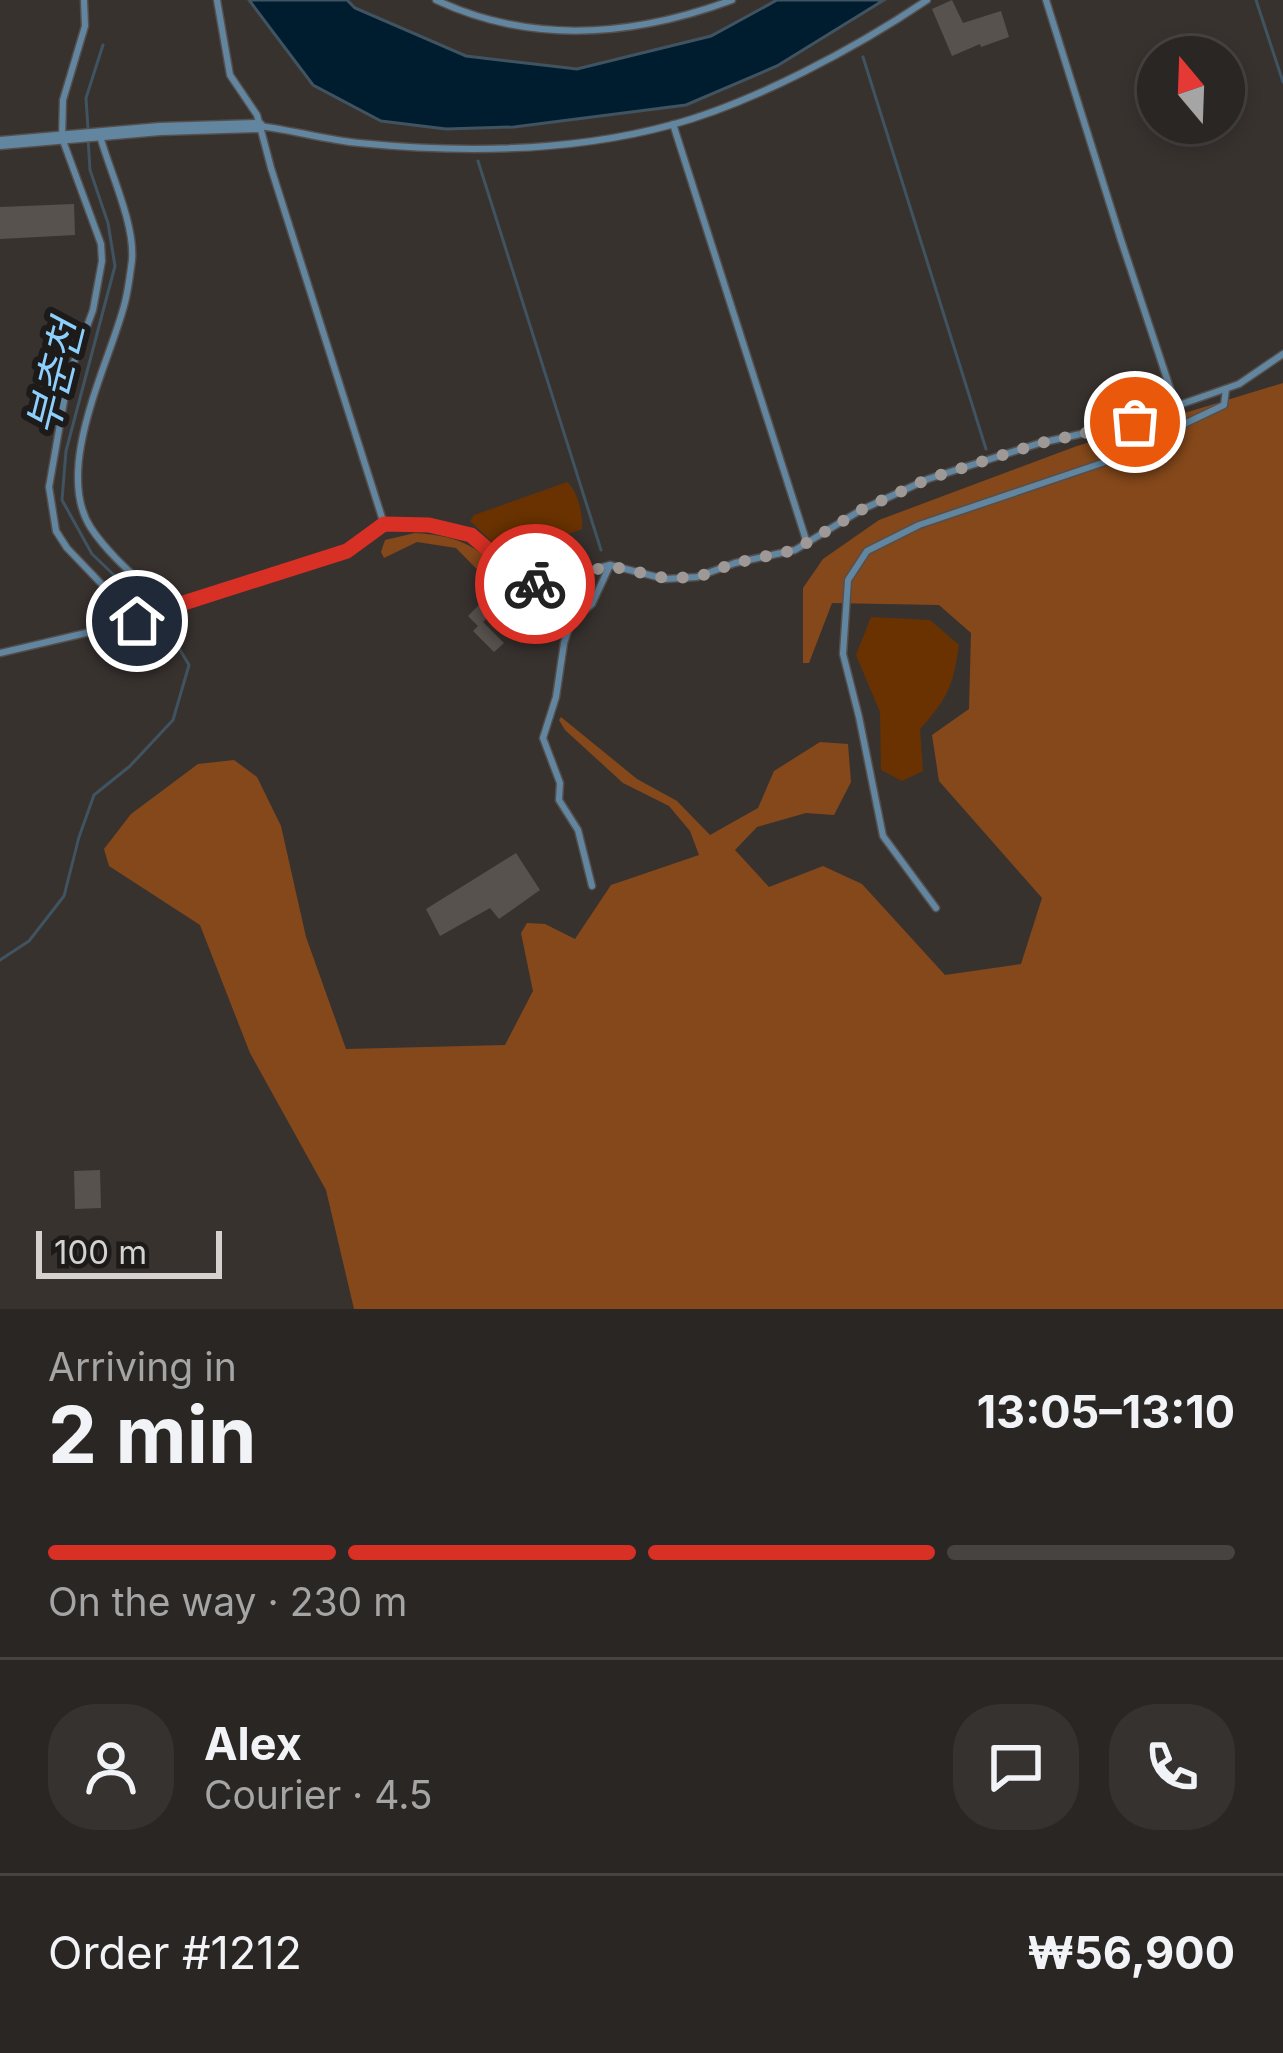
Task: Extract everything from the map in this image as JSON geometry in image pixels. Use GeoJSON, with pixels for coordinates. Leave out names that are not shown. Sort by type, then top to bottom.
{"type":"FeatureCollection","features":[{"type":"Feature","properties":{"kind":"street"},"geometry":{"type":"LineString","coordinates":[[0,143],[260,126]]}},
{"type":"Feature","properties":{"kind":"lane"},"geometry":{"type":"LineString","coordinates":[[84,0],[86,26],[63,100],[62,138],[101,244],[102,261],[93,310],[68,378],[49,487],[56,531],[67,548],[137,621]]}},
{"type":"Feature","properties":{"kind":"lane"},"geometry":{"type":"LineString","coordinates":[[217,0],[230,75],[257,115],[384,524]]}},
{"type":"Feature","properties":{"kind":"lane"},"geometry":{"type":"LineString","coordinates":[[436,0],[485,18],[535,28],[620,29],[662,23],[732,0]]}},
{"type":"Feature","properties":{"kind":"lane"},"geometry":{"type":"LineString","coordinates":[[260,126],[354,143],[490,149],[584,141],[673,124],[752,95],[828,58],[927,0]]}},
{"type":"Feature","properties":{"kind":"lane"},"geometry":{"type":"LineString","coordinates":[[1046,0],[1176,406]]}},
{"type":"Feature","properties":{"kind":"lane"},"geometry":{"type":"LineString","coordinates":[[673,124],[807,543]]}},
{"type":"Feature","properties":{"kind":"lane"},"geometry":{"type":"LineString","coordinates":[[99,134],[131,233],[132,258],[125,303],[88,418],[77,493],[88,524],[168,608]]}},
{"type":"Feature","properties":{"kind":"lane"},"geometry":{"type":"LineString","coordinates":[[0,653],[137,621],[347,551],[384,524],[429,525],[471,535],[533,585],[610,566],[665,578],[698,577],[795,550],[861,510],[928,479],[1040,443],[1135,422],[1226,389],[1283,354]]}},
{"type":"Feature","properties":{"kind":"lane"},"geometry":{"type":"LineString","coordinates":[[936,908],[883,836],[844,653],[848,580],[867,551],[919,525],[1102,464],[1224,405],[1226,389]]}},
{"type":"Feature","properties":{"kind":"lane"},"geometry":{"type":"LineString","coordinates":[[592,886],[578,830],[560,800],[560,783],[543,738],[571,622],[592,604],[610,566]]}},
{"type":"Feature","properties":{"kind":"shaded area"},"geometry":{"type":"Polygon","coordinates":[[[1283,383],[1283,1309],[354,1309],[326,1190],[250,1053],[200,925],[109,866],[104,849],[131,814],[198,764],[234,760],[257,777],[281,826],[306,937],[346,1049],[505,1045],[533,991],[521,933],[527,923],[545,924],[575,939],[611,885],[699,855],[690,831],[669,806],[623,783],[565,730],[561,717],[637,779],[677,801],[710,835],[758,808],[774,771],[820,742],[848,744],[851,782],[834,815],[806,813],[757,827],[735,850],[769,887],[823,866],[862,884],[945,975],[1021,964],[1042,898],[939,781],[932,735],[969,709],[971,633],[939,605],[832,603],[809,663],[803,663],[803,588],[823,559],[879,520],[1077,446],[1283,383]]]}},
{"type":"Feature","properties":{"kind":"shaded area"},"geometry":{"type":"Polygon","coordinates":[[[567,482],[579,504],[582,529],[511,555],[470,521],[474,515],[567,482]]]}},
{"type":"Feature","properties":{"kind":"shaded area"},"geometry":{"type":"Polygon","coordinates":[[[415,533],[450,538],[473,548],[519,586],[521,597],[509,602],[456,548],[417,542],[384,558],[385,540],[415,533]]]}},
{"type":"Feature","properties":{"kind":"shaded area"},"geometry":{"type":"Polygon","coordinates":[[[871,617],[930,620],[959,645],[948,691],[920,729],[923,771],[902,781],[881,770],[880,712],[856,655],[871,617]]]}},
{"type":"Feature","properties":{"kind":"water"},"geometry":{"type":"Polygon","coordinates":[[[249,0],[347,0],[355,8],[466,56],[577,69],[711,36],[777,0],[884,0],[777,66],[686,105],[514,127],[446,129],[381,121],[313,85],[249,0]]]}},
{"type":"Feature","properties":{"kind":"building"},"geometry":{"type":"Polygon","coordinates":[[[952,0],[963,23],[1001,11],[1009,37],[952,56],[932,9],[952,0]]]}},
{"type":"Feature","properties":{"kind":"building"},"geometry":{"type":"Polygon","coordinates":[[[74,204],[75,235],[0,239],[0,207],[74,204]]]}},
{"type":"Feature","properties":{"kind":"building"},"geometry":{"type":"Polygon","coordinates":[[[488,596],[498,606],[483,622],[504,643],[494,652],[473,631],[478,626],[468,616],[488,596]]]}},
{"type":"Feature","properties":{"kind":"building"},"geometry":{"type":"Polygon","coordinates":[[[516,853],[540,890],[499,919],[490,908],[440,936],[426,909],[516,853]]]}},
{"type":"Feature","properties":{"kind":"building"},"geometry":{"type":"Polygon","coordinates":[[[100,1170],[101,1208],[75,1209],[74,1171],[100,1170]]]}},
{"type":"Feature","properties":{"kind":"waterway"},"geometry":{"type":"LineString","coordinates":[[1256,0],[1283,82]]}},
{"type":"Feature","properties":{"kind":"waterway","name":"부춘천"},"geometry":{"type":"LineString","coordinates":[[88,129],[86,98],[103,45]]}},
{"type":"Feature","properties":{"kind":"waterway"},"geometry":{"type":"LineString","coordinates":[[863,57],[986,449]]}},
{"type":"Feature","properties":{"kind":"waterway","name":"부춘천"},"geometry":{"type":"LineString","coordinates":[[0,960],[29,941],[64,896],[94,795],[130,766],[173,720],[189,665],[164,623],[92,554],[62,500],[66,451],[115,266],[108,223],[90,170],[88,138]]}},
{"type":"Feature","properties":{"kind":"waterway"},"geometry":{"type":"LineString","coordinates":[[478,161],[601,550]]}},
{"type":"Feature","properties":{"kind":"way so far"},"geometry":{"type":"LineString","coordinates":[[535,584],[610,566],[665,578],[698,577],[795,550],[861,510],[928,479],[1040,443],[1135,422]]}},
{"type":"Feature","properties":{"kind":"route"},"geometry":{"type":"LineString","coordinates":[[137,621],[347,551],[384,524],[429,525],[471,535],[535,584]]}}]}
